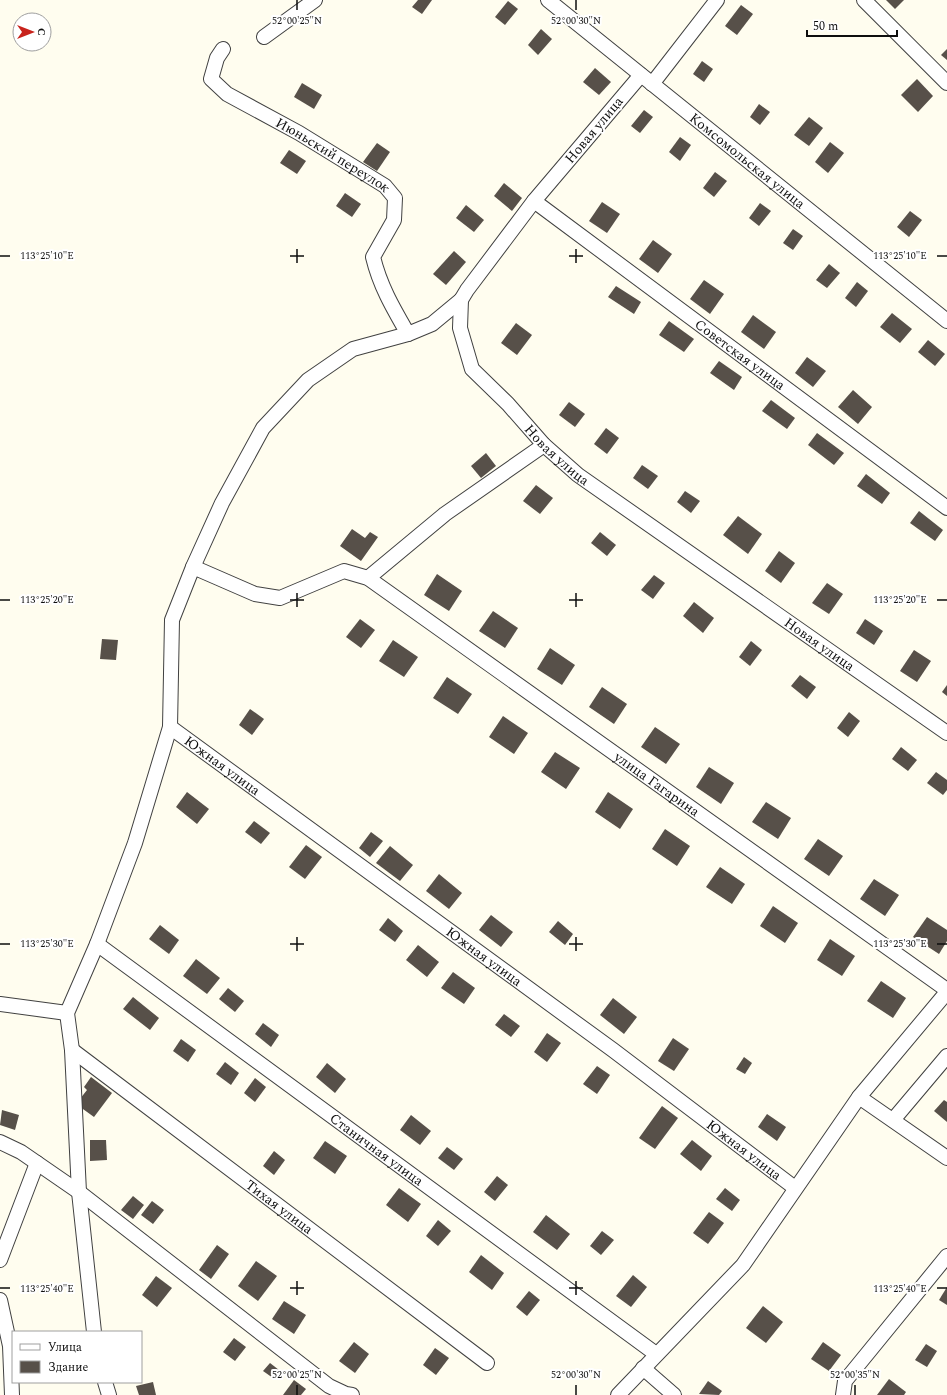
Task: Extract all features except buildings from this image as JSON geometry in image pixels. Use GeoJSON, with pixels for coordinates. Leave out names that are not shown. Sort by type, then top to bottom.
{"type":"FeatureCollection","features":[{"type":"Feature","properties":{"kind":"street"},"geometry":{"type":"LineString","coordinates":[[264,37],[314,0]]}},
{"type":"Feature","properties":{"kind":"street","name":"Комсомольская улица"},"geometry":{"type":"LineString","coordinates":[[548,0],[947,321]]}},
{"type":"Feature","properties":{"kind":"street"},"geometry":{"type":"LineString","coordinates":[[652,84],[717,0]]}},
{"type":"Feature","properties":{"kind":"street"},"geometry":{"type":"LineString","coordinates":[[864,0],[947,83]]}},
{"type":"Feature","properties":{"kind":"street","name":"Июньский переулок"},"geometry":{"type":"LineString","coordinates":[[223,49],[216,58],[211,79],[227,94],[299,133],[385,186],[395,198],[394,220],[374,257],[377,274],[386,296],[408,334]]}},
{"type":"Feature","properties":{"kind":"street","name":"Новая улица"},"geometry":{"type":"LineString","coordinates":[[641,75],[534,201],[461,300],[460,328],[472,368],[508,404],[544,445],[578,475],[947,733]]}},
{"type":"Feature","properties":{"kind":"street","name":"Советская улица"},"geometry":{"type":"LineString","coordinates":[[534,201],[947,508]]}},
{"type":"Feature","properties":{"kind":"street"},"geometry":{"type":"LineString","coordinates":[[94,1331],[79,1192],[72,1050],[67,1013],[97,944],[135,843],[170,727],[172,620],[193,567],[222,503],[263,428],[308,380],[353,349],[408,334],[432,324],[461,300]]}},
{"type":"Feature","properties":{"kind":"street"},"geometry":{"type":"LineString","coordinates":[[368,578],[445,514],[544,445]]}},
{"type":"Feature","properties":{"kind":"street","name":"улица Гагарина"},"geometry":{"type":"LineString","coordinates":[[193,567],[255,594],[280,598],[344,571],[368,578],[947,991]]}},
{"type":"Feature","properties":{"kind":"street","name":"Южная улица"},"geometry":{"type":"LineString","coordinates":[[170,727],[613,1050],[795,1188]]}},
{"type":"Feature","properties":{"kind":"street","name":"Станичная улица"},"geometry":{"type":"LineString","coordinates":[[97,944],[656,1354]]}},
{"type":"Feature","properties":{"kind":"street"},"geometry":{"type":"LineString","coordinates":[[618,1395],[743,1265],[859,1097],[947,991]]}},
{"type":"Feature","properties":{"kind":"street"},"geometry":{"type":"LineString","coordinates":[[0,1004],[67,1013]]}},
{"type":"Feature","properties":{"kind":"street","name":"Тихая улица"},"geometry":{"type":"LineString","coordinates":[[72,1050],[487,1363]]}},
{"type":"Feature","properties":{"kind":"street"},"geometry":{"type":"LineString","coordinates":[[893,1120],[947,1056]]}},
{"type":"Feature","properties":{"kind":"street"},"geometry":{"type":"LineString","coordinates":[[859,1097],[947,1158]]}},
{"type":"Feature","properties":{"kind":"street"},"geometry":{"type":"LineString","coordinates":[[0,1142],[21,1152],[79,1192],[329,1386],[346,1394],[352,1395]]}},
{"type":"Feature","properties":{"kind":"street"},"geometry":{"type":"LineString","coordinates":[[0,1260],[38,1163]]}},
{"type":"Feature","properties":{"kind":"street"},"geometry":{"type":"LineString","coordinates":[[842,1395],[845,1381],[947,1256]]}},
{"type":"Feature","properties":{"kind":"street"},"geometry":{"type":"LineString","coordinates":[[0,1300],[10,1346],[12,1395]]}},
{"type":"Feature","properties":{"kind":"street"},"geometry":{"type":"LineString","coordinates":[[643,1368],[674,1395]]}},
{"type":"Feature","properties":{"kind":"street"},"geometry":{"type":"LineString","coordinates":[[105,1383],[109,1395]]}}]}
